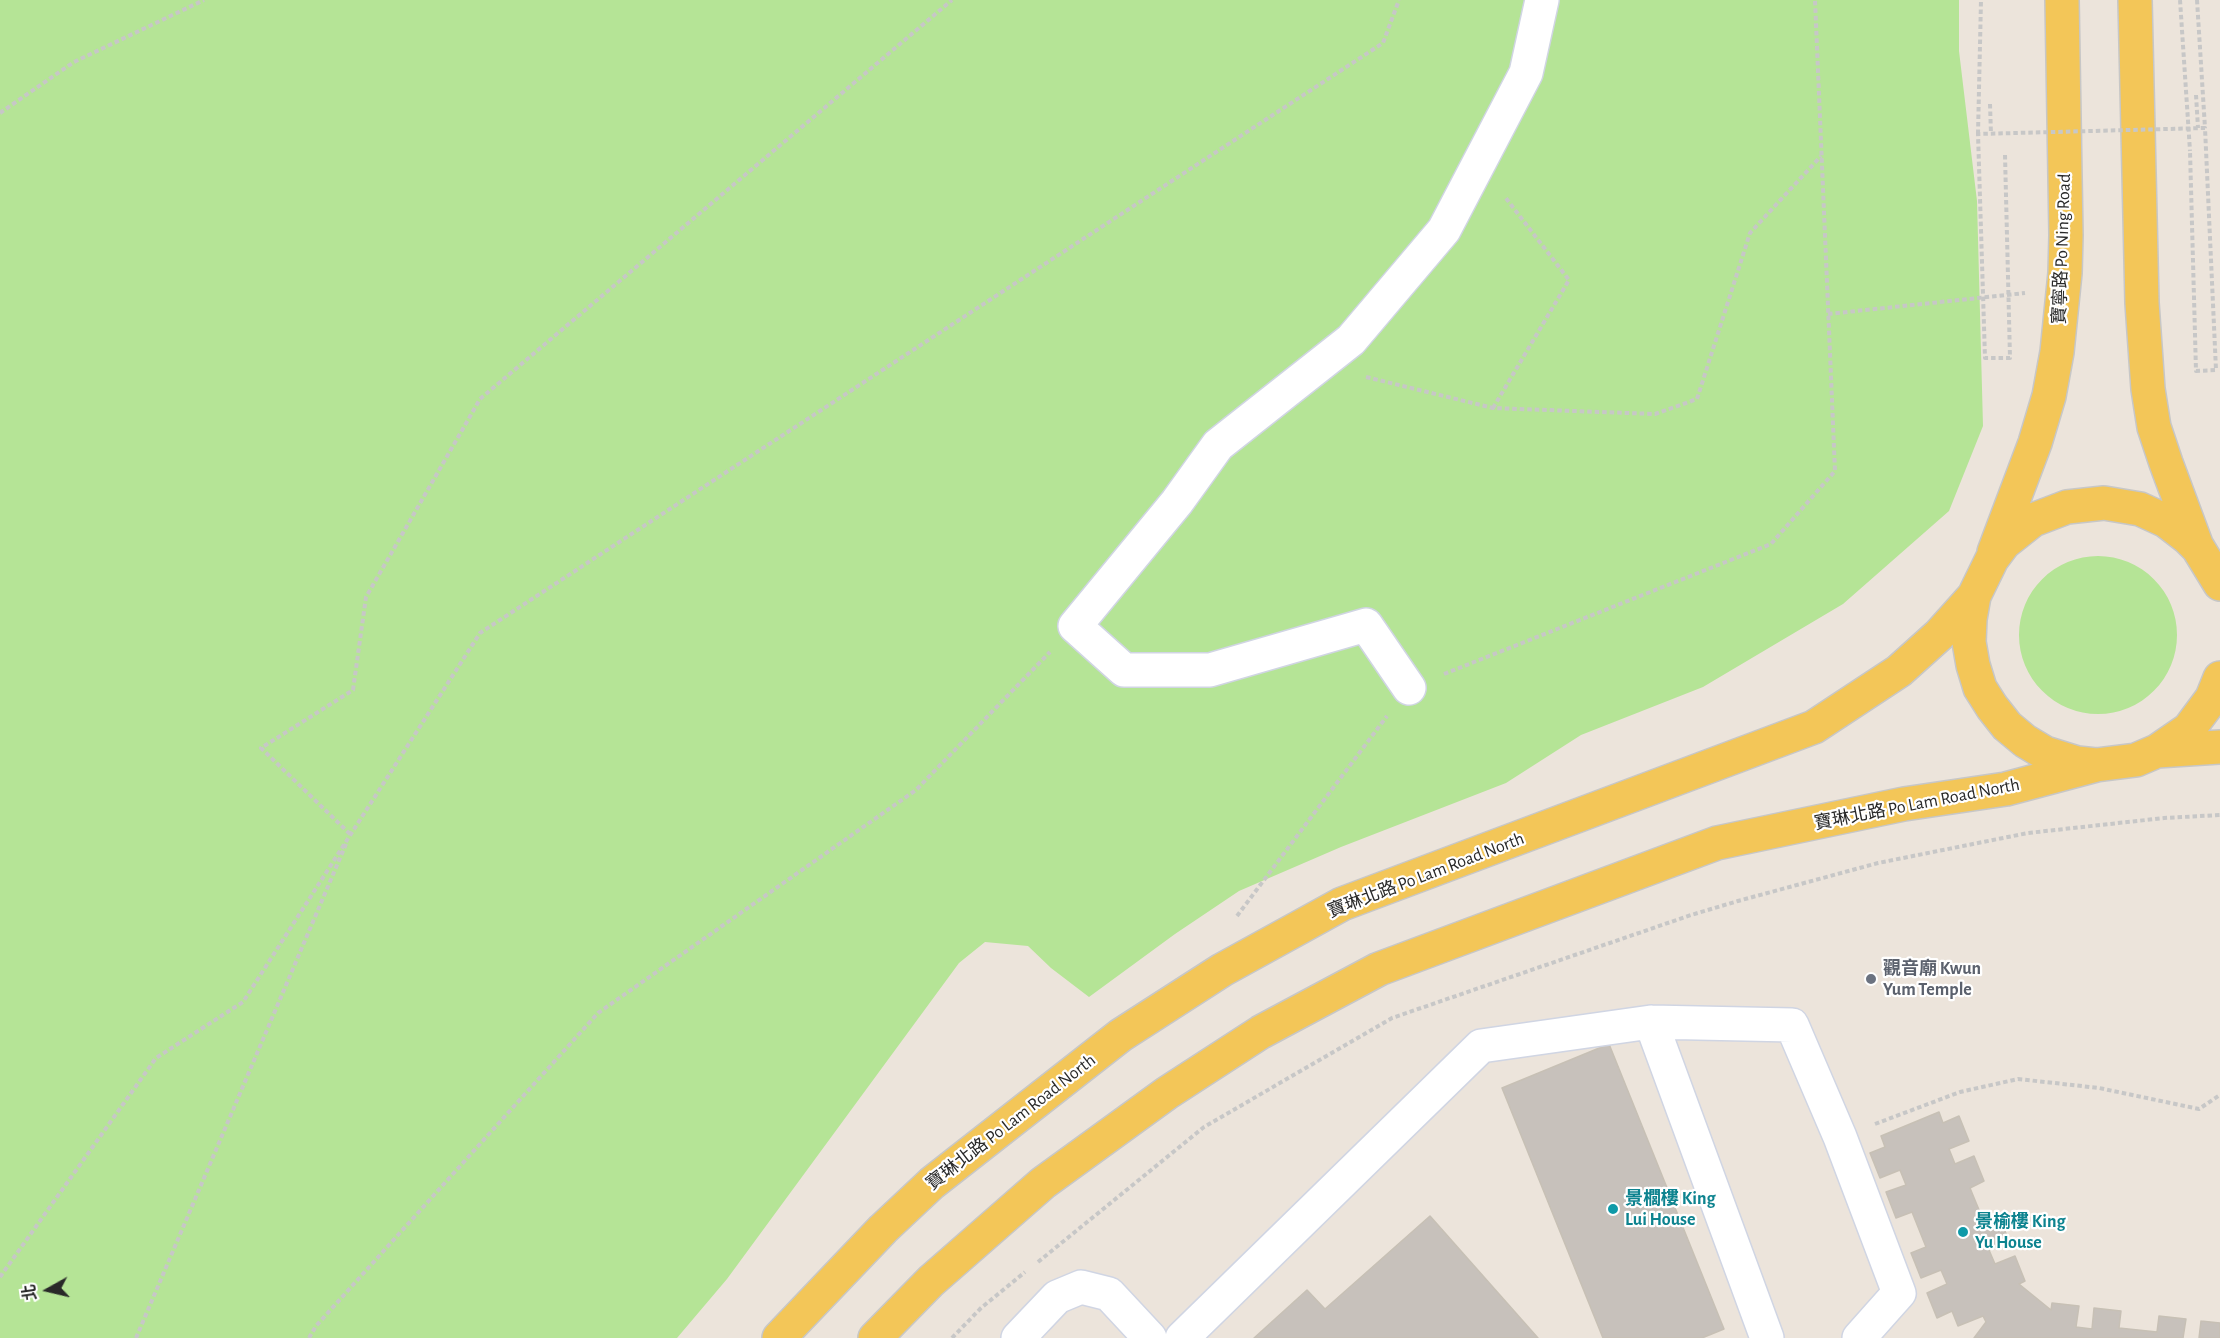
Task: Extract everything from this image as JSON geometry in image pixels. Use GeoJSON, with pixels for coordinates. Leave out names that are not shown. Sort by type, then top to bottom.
{"type":"FeatureCollection","features":[{"type":"Feature","properties":{"kind":"main road","name":"寶寧路 Po Ning Road"},"geometry":{"type":"LineString","coordinates":[[1992,559],[2038,433],[2049,396],[2057,352],[2065,273],[2066,235],[2062,0]]}},
{"type":"Feature","properties":{"kind":"main road"},"geometry":{"type":"LineString","coordinates":[[2135,0],[2142,303],[2148,389],[2154,426],[2198,549]]}},
{"type":"Feature","properties":{"kind":"main road"},"geometry":{"type":"LineString","coordinates":[[2220,584],[2198,549],[2166,521],[2140,509],[2104,503],[2067,507],[2033,520],[2004,543],[1992,559],[1974,596],[1969,642],[1980,688],[2007,726],[2025,741],[2045,753],[2077,763],[2096,765],[2136,760],[2157,751],[2189,729],[2212,698],[2220,678]]}},
{"type":"Feature","properties":{"kind":"main road","name":"寶琳北路 Po Lam Road North"},"geometry":{"type":"LineString","coordinates":[[778,1338],[883,1229],[932,1183],[1121,1035],[1222,970],[1342,904],[1814,727],[1899,671],[1939,635],[1974,596]]}},
{"type":"Feature","properties":{"kind":"main road"},"geometry":{"type":"LineString","coordinates":[[2157,751],[2220,747]]}},
{"type":"Feature","properties":{"kind":"main road","name":"寶琳北路 Po Lam Road North"},"geometry":{"type":"LineString","coordinates":[[882,1333],[932,1281],[1042,1184],[1157,1100],[1261,1032],[1379,969],[1717,843],[1904,804],[2006,789],[2096,765]]}},
{"type":"Feature","properties":{"kind":"lane"},"geometry":{"type":"LineString","coordinates":[[1408,688],[1366,625],[1210,670],[1124,670],[1075,626],[1177,502],[1218,445],[1351,340],[1444,230],[1526,73],[1542,0]]}},
{"type":"Feature","properties":{"kind":"lane"},"geometry":{"type":"LineString","coordinates":[[1651,1022],[1767,1338]]}},
{"type":"Feature","properties":{"kind":"lane"},"geometry":{"type":"LineString","coordinates":[[1182,1338],[1481,1046],[1651,1022],[1792,1025],[1840,1137],[1899,1293],[1859,1338]]}},
{"type":"Feature","properties":{"kind":"lane"},"geometry":{"type":"LineString","coordinates":[[1018,1338],[1057,1297],[1081,1287],[1108,1294],[1150,1338]]}},
{"type":"Feature","properties":{"kind":"path"},"geometry":{"type":"LineString","coordinates":[[0,113],[74,62],[204,0]]}},
{"type":"Feature","properties":{"kind":"path"},"geometry":{"type":"LineString","coordinates":[[351,834],[261,748],[353,690],[366,597],[480,399],[952,0]]}},
{"type":"Feature","properties":{"kind":"path"},"geometry":{"type":"LineString","coordinates":[[0,1276],[156,1058],[243,1002],[480,633],[1383,43],[1399,0]]}},
{"type":"Feature","properties":{"kind":"path"},"geometry":{"type":"LineString","coordinates":[[1235,918],[1408,688],[1771,544],[1835,471],[1815,0]]}},
{"type":"Feature","properties":{"kind":"path"},"geometry":{"type":"LineString","coordinates":[[1981,0],[1978,134],[1985,358],[2010,358],[2005,155]]}},
{"type":"Feature","properties":{"kind":"path"},"geometry":{"type":"LineString","coordinates":[[2180,0],[2190,151],[2196,370],[2216,370],[2197,0]]}},
{"type":"Feature","properties":{"kind":"path"},"geometry":{"type":"LineString","coordinates":[[2196,95],[2198,128]]}},
{"type":"Feature","properties":{"kind":"path"},"geometry":{"type":"LineString","coordinates":[[1990,104],[1990,134]]}},
{"type":"Feature","properties":{"kind":"path"},"geometry":{"type":"LineString","coordinates":[[1978,134],[2205,128]]}},
{"type":"Feature","properties":{"kind":"path"},"geometry":{"type":"LineString","coordinates":[[1319,365],[1492,408],[1655,414],[1697,399],[1750,233],[1822,155]]}},
{"type":"Feature","properties":{"kind":"path"},"geometry":{"type":"LineString","coordinates":[[1479,163],[1569,280],[1492,408]]}},
{"type":"Feature","properties":{"kind":"path"},"geometry":{"type":"LineString","coordinates":[[1828,314],[2032,293]]}},
{"type":"Feature","properties":{"kind":"path"},"geometry":{"type":"LineString","coordinates":[[309,1338],[316,1326],[598,1013],[916,790],[1075,626]]}},
{"type":"Feature","properties":{"kind":"path"},"geometry":{"type":"LineString","coordinates":[[136,1338],[351,834]]}},
{"type":"Feature","properties":{"kind":"path"},"geometry":{"type":"LineString","coordinates":[[1840,1137],[1960,1092],[2018,1079],[2099,1088],[2199,1109],[2220,1095]]}},
{"type":"Feature","properties":{"kind":"green space"},"geometry":{"type":"Polygon","coordinates":[[[0,0],[1959,0],[1959,51],[1977,201],[1983,426],[1949,511],[1843,604],[1703,687],[1581,735],[1506,783],[1341,847],[1239,891],[1175,934],[1089,997],[1051,968],[1028,946],[985,942],[959,963],[727,1279],[677,1338],[0,1338],[0,0]]]}},
{"type":"Feature","properties":{"kind":"green space"},"geometry":{"type":"Polygon","coordinates":[[[2098,556],[2128,562],[2154,579],[2171,605],[2177,635],[2171,665],[2154,691],[2128,708],[2098,714],[2068,708],[2042,691],[2025,665],[2019,635],[2025,605],[2042,579],[2068,562],[2098,556]]]}},
{"type":"Feature","properties":{"kind":"building","name":"景櫚樓 King Lui House"},"geometry":{"type":"Polygon","coordinates":[[[1609,1044],[1724,1329],[1702,1338],[1603,1338],[1502,1088],[1609,1044]]]}},
{"type":"Feature","properties":{"kind":"building","name":"景榆樓 King Yu House"},"geometry":{"type":"Polygon","coordinates":[[[1939,1112],[1943,1123],[1959,1116],[1969,1141],[1949,1149],[1955,1164],[1974,1156],[1984,1181],[1970,1188],[1984,1222],[1999,1216],[2009,1241],[1989,1250],[1995,1264],[2015,1256],[2025,1281],[2019,1284],[2051,1310],[2052,1303],[2079,1306],[2076,1327],[2092,1329],[2094,1308],[2121,1311],[2119,1328],[2157,1332],[2159,1316],[2186,1319],[2183,1338],[1974,1338],[1986,1322],[1983,1316],[1958,1326],[1952,1311],[1937,1318],[1927,1293],[1947,1284],[1941,1270],[1921,1278],[1911,1253],[1926,1247],[1912,1212],[1896,1218],[1886,1192],[1906,1185],[1900,1170],[1880,1178],[1870,1153],[1885,1147],[1881,1136],[1939,1112]]]}},
{"type":"Feature","properties":{"kind":"building"},"geometry":{"type":"Polygon","coordinates":[[[1430,1216],[1538,1338],[1254,1338],[1307,1290],[1325,1309],[1430,1216]]]}},
{"type":"Feature","properties":{"kind":"building"},"geometry":{"type":"Polygon","coordinates":[[[2201,1321],[2220,1323],[2220,1338],[2199,1338],[2201,1321]]]}},
{"type":"Feature","properties":{"kind":"place","name":"觀音廟 Kwun Yum Temple"},"geometry":{"type":"Point","coordinates":[1871,979]}},
{"type":"Feature","properties":{"kind":"place","name":"景櫚樓 King Lui House"},"geometry":{"type":"Point","coordinates":[1613,1209]}},
{"type":"Feature","properties":{"kind":"place","name":"景榆樓 King Yu House"},"geometry":{"type":"Point","coordinates":[1963,1232]}}]}
